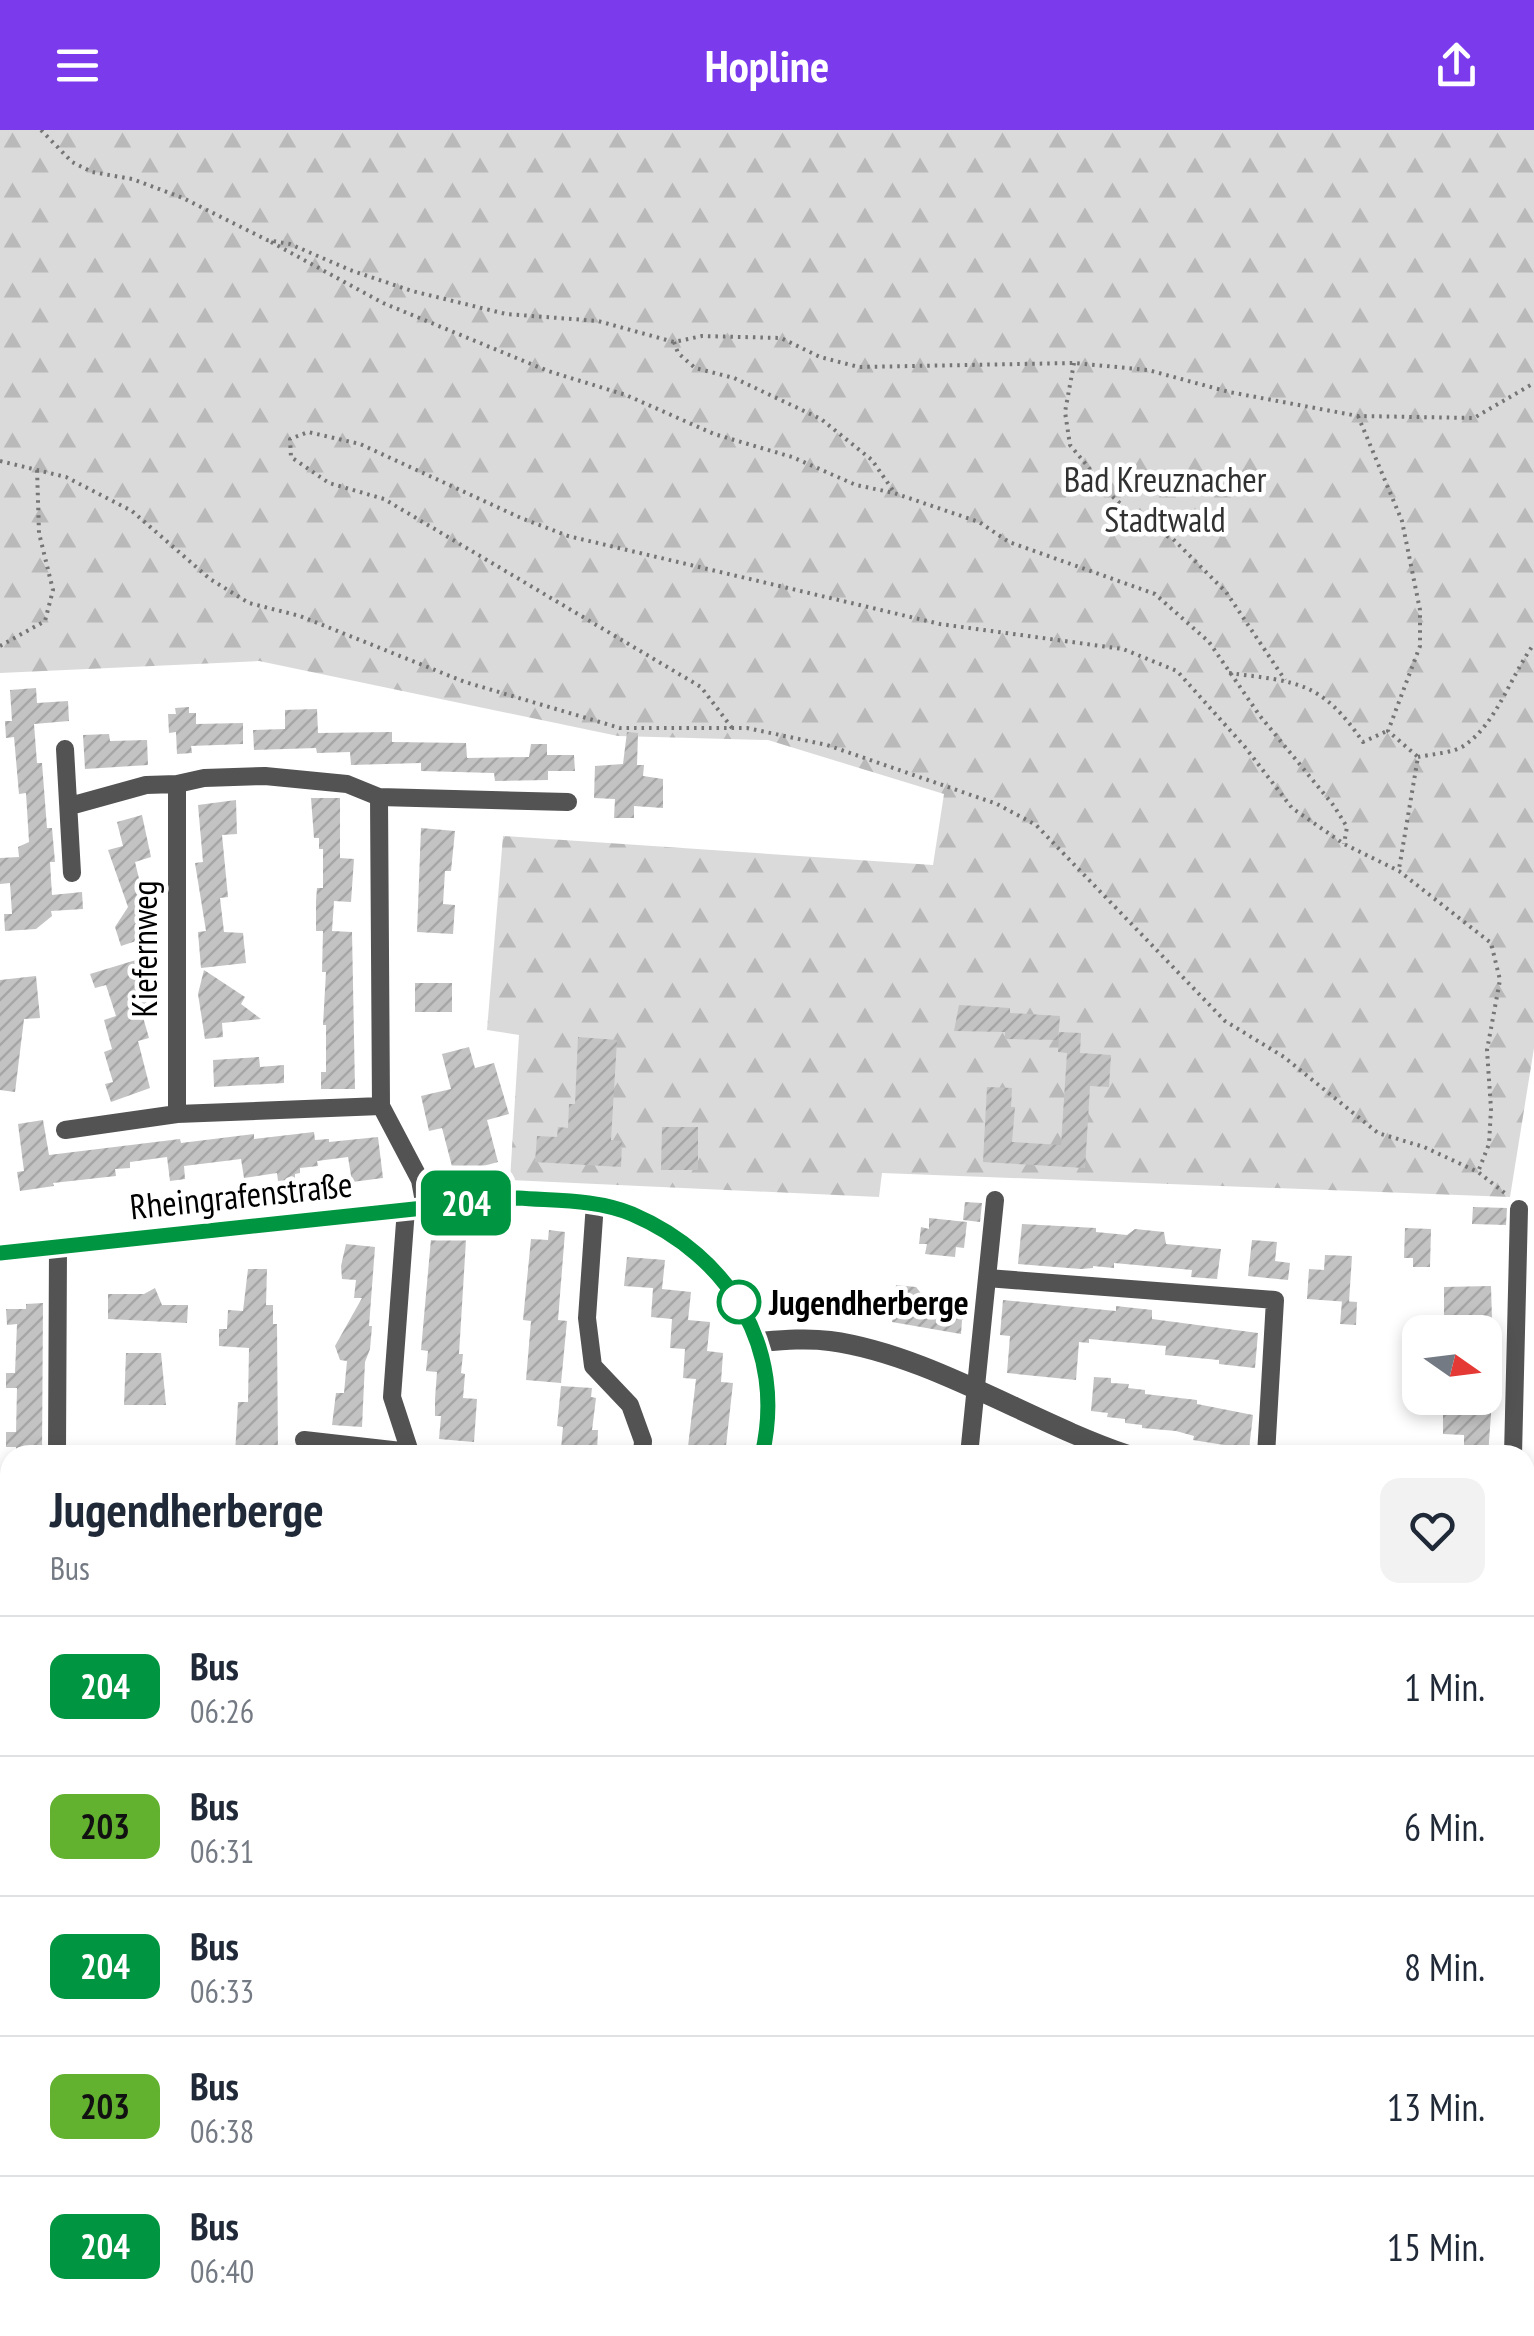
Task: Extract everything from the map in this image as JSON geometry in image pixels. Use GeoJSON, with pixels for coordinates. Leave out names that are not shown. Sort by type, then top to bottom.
{"type":"FeatureCollection","features":[{"type":"Feature","properties":{"kind":"street","name":"Kiefernweg"},"geometry":{"type":"LineString","coordinates":[[65,749],[72,873]]}},
{"type":"Feature","properties":{"kind":"street"},"geometry":{"type":"LineString","coordinates":[[70,806],[146,785],[264,776],[348,784],[379,797],[568,802]]}},
{"type":"Feature","properties":{"kind":"street","name":"Kiefernweg"},"geometry":{"type":"LineString","coordinates":[[177,784],[177,1114]]}},
{"type":"Feature","properties":{"kind":"street"},"geometry":{"type":"LineString","coordinates":[[379,797],[381,1106],[420,1180],[392,1396],[411,1445]]}},
{"type":"Feature","properties":{"kind":"street"},"geometry":{"type":"LineString","coordinates":[[64,1130],[177,1114],[381,1106]]}},
{"type":"Feature","properties":{"kind":"street","name":"Rheingrafenstraße"},"geometry":{"type":"LineString","coordinates":[[0,1253],[518,1198],[594,1203],[632,1214],[685,1245],[715,1271],[739,1302],[760,1342],[769,1384],[769,1426],[764,1445]]}},
{"type":"Feature","properties":{"kind":"street"},"geometry":{"type":"LineString","coordinates":[[970,1445],[996,1200]]}},
{"type":"Feature","properties":{"kind":"street"},"geometry":{"type":"LineString","coordinates":[[594,1203],[587,1318],[593,1366],[630,1404],[643,1445]]}},
{"type":"Feature","properties":{"kind":"street"},"geometry":{"type":"LineString","coordinates":[[1514,1445],[1525,1343],[1519,1209]]}},
{"type":"Feature","properties":{"kind":"street"},"geometry":{"type":"LineString","coordinates":[[57,1445],[58,1248]]}},
{"type":"Feature","properties":{"kind":"street"},"geometry":{"type":"LineString","coordinates":[[987,1278],[1275,1300],[1267,1445]]}},
{"type":"Feature","properties":{"kind":"street"},"geometry":{"type":"LineString","coordinates":[[760,1342],[795,1339],[860,1347],[898,1358],[1104,1445]]}},
{"type":"Feature","properties":{"kind":"street"},"geometry":{"type":"LineString","coordinates":[[304,1440],[346,1445]]}},
{"type":"Feature","properties":{"kind":"path"},"geometry":{"type":"LineString","coordinates":[[41,130],[82,167],[132,179],[183,198],[383,303],[548,372],[626,395],[714,434],[792,457],[856,485],[894,493],[979,522],[1009,542],[1155,594],[1208,642],[1260,716],[1334,806],[1347,826],[1344,844]]}},
{"type":"Feature","properties":{"kind":"path"},"geometry":{"type":"LineString","coordinates":[[267,240],[290,244],[350,270],[506,314],[598,320],[674,342],[702,336],[781,338],[820,357],[859,367],[1074,364],[1148,370],[1229,392],[1358,416],[1474,418],[1534,384]]}},
{"type":"Feature","properties":{"kind":"path"},"geometry":{"type":"LineString","coordinates":[[674,342],[678,353],[695,368],[734,378],[821,420],[872,460],[894,493]]}},
{"type":"Feature","properties":{"kind":"path"},"geometry":{"type":"LineString","coordinates":[[1074,364],[1065,412],[1070,445],[1114,498],[1146,526],[1173,539],[1226,592],[1284,680]]}},
{"type":"Feature","properties":{"kind":"path"},"geometry":{"type":"LineString","coordinates":[[1229,673],[1298,682],[1324,697],[1364,742],[1388,731],[1420,646],[1420,610],[1402,520],[1358,416]]}},
{"type":"Feature","properties":{"kind":"path"},"geometry":{"type":"LineString","coordinates":[[732,728],[701,687],[384,499],[330,482],[291,457],[290,439],[308,432],[360,444],[568,536],[940,624],[1124,649],[1177,671],[1245,746],[1292,808],[1344,844],[1399,871],[1490,943],[1500,980],[1487,1050],[1489,1144],[1478,1172]]}},
{"type":"Feature","properties":{"kind":"path"},"geometry":{"type":"LineString","coordinates":[[0,461],[66,477],[132,511],[210,579],[250,602],[300,616],[465,682],[620,728],[732,728],[827,746],[997,804],[1036,824],[1225,1021],[1284,1057],[1378,1133],[1424,1147],[1478,1172],[1497,1185],[1519,1209]]}},
{"type":"Feature","properties":{"kind":"path"},"geometry":{"type":"LineString","coordinates":[[0,646],[45,621],[53,590],[39,533],[37,468]]}},
{"type":"Feature","properties":{"kind":"path"},"geometry":{"type":"LineString","coordinates":[[1418,757],[1464,746],[1500,706],[1517,666],[1534,644]]}},
{"type":"Feature","properties":{"kind":"path"},"geometry":{"type":"LineString","coordinates":[[1388,731],[1418,757]]}},
{"type":"Feature","properties":{"kind":"path"},"geometry":{"type":"LineString","coordinates":[[1399,871],[1418,757]]}},
{"type":"Feature","properties":{"kind":"green space","name":"Bad Kreuznacher Stadtwald"},"geometry":{"type":"Polygon","coordinates":[[[0,130],[1534,130],[1534,1048],[1510,1197],[882,1173],[879,1197],[510,1180],[519,1035],[487,1030],[503,836],[933,865],[944,794],[768,740],[618,736],[259,661],[0,673],[0,130]]]}},
{"type":"Feature","properties":{"kind":"building"},"geometry":{"type":"Polygon","coordinates":[[[36,688],[37,703],[68,701],[69,721],[34,724],[37,763],[42,763],[47,828],[52,828],[52,895],[82,892],[83,909],[51,911],[52,916],[36,929],[5,931],[4,914],[12,914],[10,883],[0,884],[0,858],[19,857],[18,847],[29,842],[26,793],[19,794],[14,737],[6,738],[5,721],[12,721],[10,690],[36,688]]]}},
{"type":"Feature","properties":{"kind":"building"},"geometry":{"type":"Polygon","coordinates":[[[189,707],[189,713],[196,713],[196,724],[243,723],[243,744],[191,746],[192,753],[177,754],[176,732],[169,733],[168,714],[176,714],[175,708],[189,707]]]}},
{"type":"Feature","properties":{"kind":"building"},"geometry":{"type":"Polygon","coordinates":[[[317,709],[318,733],[392,732],[392,742],[466,743],[467,758],[529,757],[531,744],[547,744],[547,755],[574,755],[575,771],[548,771],[548,780],[495,781],[494,773],[421,771],[421,763],[351,765],[350,752],[317,753],[316,748],[254,750],[253,730],[285,729],[285,710],[317,709]]]}},
{"type":"Feature","properties":{"kind":"building"},"geometry":{"type":"Polygon","coordinates":[[[627,732],[638,733],[637,765],[644,765],[643,776],[663,779],[663,808],[634,806],[634,818],[614,818],[615,799],[594,798],[595,766],[623,764],[627,732]]]}},
{"type":"Feature","properties":{"kind":"building"},"geometry":{"type":"Polygon","coordinates":[[[109,734],[110,741],[147,740],[148,765],[85,769],[83,735],[109,734]]]}},
{"type":"Feature","properties":{"kind":"building"},"geometry":{"type":"Polygon","coordinates":[[[311,798],[340,798],[340,858],[354,859],[351,902],[334,901],[332,931],[352,932],[355,1089],[321,1089],[321,1072],[326,1072],[326,972],[322,972],[323,931],[316,931],[316,901],[317,888],[323,888],[323,849],[319,849],[319,838],[314,838],[311,798]]]}},
{"type":"Feature","properties":{"kind":"building"},"geometry":{"type":"Polygon","coordinates":[[[236,800],[237,834],[222,835],[228,897],[220,898],[224,932],[243,933],[246,963],[201,968],[198,932],[206,931],[195,863],[203,862],[198,805],[236,800]]]}},
{"type":"Feature","properties":{"kind":"building"},"geometry":{"type":"Polygon","coordinates":[[[142,815],[151,857],[135,862],[148,916],[137,932],[139,940],[121,946],[115,927],[128,907],[108,850],[123,846],[117,822],[142,815]]]}},
{"type":"Feature","properties":{"kind":"building"},"geometry":{"type":"Polygon","coordinates":[[[421,828],[455,831],[451,871],[445,871],[443,904],[455,905],[453,934],[417,932],[421,828]]]}},
{"type":"Feature","properties":{"kind":"building"},"geometry":{"type":"Polygon","coordinates":[[[136,960],[148,1008],[141,1010],[149,1038],[138,1041],[150,1088],[111,1102],[105,1084],[113,1082],[104,1052],[112,1049],[104,1020],[116,1016],[106,985],[95,988],[90,974],[136,960]]]}},
{"type":"Feature","properties":{"kind":"building"},"geometry":{"type":"Polygon","coordinates":[[[204,970],[245,997],[241,1004],[261,1019],[222,1023],[223,1037],[205,1039],[198,994],[204,970]]]}},
{"type":"Feature","properties":{"kind":"building"},"geometry":{"type":"Polygon","coordinates":[[[36,976],[40,1018],[24,1019],[15,1092],[0,1090],[0,980],[36,976]]]}},
{"type":"Feature","properties":{"kind":"building"},"geometry":{"type":"Polygon","coordinates":[[[415,983],[452,983],[452,1012],[415,1012],[415,983]]]}},
{"type":"Feature","properties":{"kind":"building"},"geometry":{"type":"Polygon","coordinates":[[[959,1005],[1060,1016],[1058,1040],[1005,1039],[1005,1032],[954,1031],[959,1005]]]}},
{"type":"Feature","properties":{"kind":"building"},"geometry":{"type":"Polygon","coordinates":[[[1059,1032],[1081,1033],[1080,1053],[1111,1055],[1109,1087],[1090,1086],[1085,1168],[983,1162],[987,1087],[1012,1088],[1012,1142],[1061,1145],[1067,1053],[1058,1052],[1059,1032]]]}},
{"type":"Feature","properties":{"kind":"building"},"geometry":{"type":"Polygon","coordinates":[[[578,1037],[617,1040],[611,1140],[622,1141],[621,1167],[535,1162],[537,1136],[557,1137],[558,1127],[568,1128],[569,1104],[575,1104],[578,1037]]]}},
{"type":"Feature","properties":{"kind":"building"},"geometry":{"type":"Polygon","coordinates":[[[469,1047],[475,1068],[494,1063],[509,1114],[487,1120],[498,1162],[454,1174],[442,1128],[429,1131],[421,1096],[451,1089],[442,1054],[469,1047]]]}},
{"type":"Feature","properties":{"kind":"building"},"geometry":{"type":"Polygon","coordinates":[[[259,1057],[260,1067],[284,1065],[284,1083],[214,1087],[213,1060],[259,1057]]]}},
{"type":"Feature","properties":{"kind":"building"},"geometry":{"type":"Polygon","coordinates":[[[43,1120],[49,1155],[254,1134],[254,1139],[314,1132],[315,1140],[329,1142],[378,1137],[383,1178],[352,1182],[348,1157],[317,1161],[318,1166],[300,1168],[295,1179],[278,1181],[277,1173],[244,1178],[241,1159],[184,1166],[185,1179],[170,1181],[167,1157],[130,1162],[130,1168],[115,1169],[116,1176],[20,1191],[17,1172],[24,1171],[18,1124],[43,1120]]]}},
{"type":"Feature","properties":{"kind":"building"},"geometry":{"type":"Polygon","coordinates":[[[662,1127],[698,1127],[698,1170],[661,1170],[662,1127]]]}},
{"type":"Feature","properties":{"kind":"building"},"geometry":{"type":"Polygon","coordinates":[[[965,1202],[982,1203],[980,1222],[963,1220],[965,1202]]]}},
{"type":"Feature","properties":{"kind":"building"},"geometry":{"type":"Polygon","coordinates":[[[1473,1207],[1507,1208],[1506,1225],[1472,1224],[1473,1207]]]}},
{"type":"Feature","properties":{"kind":"building"},"geometry":{"type":"Polygon","coordinates":[[[929,1218],[967,1222],[964,1248],[956,1247],[955,1257],[925,1254],[927,1244],[919,1244],[921,1227],[929,1229],[929,1218]]]}},
{"type":"Feature","properties":{"kind":"building"},"geometry":{"type":"Polygon","coordinates":[[[1022,1224],[1096,1228],[1096,1232],[1127,1235],[1135,1229],[1164,1232],[1166,1244],[1221,1249],[1217,1279],[1191,1277],[1192,1270],[1114,1263],[1114,1268],[1081,1269],[1018,1264],[1022,1224]]]}},
{"type":"Feature","properties":{"kind":"building"},"geometry":{"type":"Polygon","coordinates":[[[432,1228],[449,1229],[448,1239],[466,1240],[459,1354],[463,1354],[461,1373],[465,1374],[463,1398],[477,1399],[474,1442],[439,1439],[441,1416],[435,1416],[437,1372],[426,1371],[428,1351],[421,1350],[432,1228]]]}},
{"type":"Feature","properties":{"kind":"building"},"geometry":{"type":"Polygon","coordinates":[[[1405,1228],[1431,1229],[1430,1267],[1413,1267],[1413,1258],[1404,1258],[1405,1228]]]}},
{"type":"Feature","properties":{"kind":"building"},"geometry":{"type":"Polygon","coordinates":[[[549,1230],[565,1232],[558,1320],[567,1321],[561,1383],[526,1380],[531,1321],[523,1320],[531,1239],[548,1240],[549,1230]]]}},
{"type":"Feature","properties":{"kind":"building"},"geometry":{"type":"Polygon","coordinates":[[[1252,1240],[1277,1242],[1275,1261],[1290,1263],[1288,1280],[1248,1276],[1252,1240]]]}},
{"type":"Feature","properties":{"kind":"building"},"geometry":{"type":"Polygon","coordinates":[[[346,1244],[375,1247],[362,1427],[332,1425],[336,1393],[344,1393],[347,1361],[340,1360],[335,1346],[362,1298],[354,1298],[356,1280],[342,1279],[346,1244]]]}},
{"type":"Feature","properties":{"kind":"building"},"geometry":{"type":"Polygon","coordinates":[[[1325,1255],[1352,1256],[1349,1302],[1307,1299],[1309,1269],[1324,1270],[1325,1255]]]}},
{"type":"Feature","properties":{"kind":"building"},"geometry":{"type":"Polygon","coordinates":[[[627,1257],[665,1260],[662,1289],[691,1292],[688,1320],[710,1322],[707,1351],[723,1353],[721,1382],[733,1383],[726,1445],[688,1445],[696,1379],[683,1378],[685,1349],[670,1348],[672,1319],[651,1317],[653,1288],[624,1286],[627,1257]]]}},
{"type":"Feature","properties":{"kind":"building"},"geometry":{"type":"Polygon","coordinates":[[[248,1269],[267,1269],[266,1305],[273,1305],[273,1324],[277,1324],[278,1445],[236,1445],[238,1402],[248,1402],[249,1348],[219,1346],[219,1329],[227,1329],[228,1310],[243,1311],[248,1269]]]}},
{"type":"Feature","properties":{"kind":"building"},"geometry":{"type":"Polygon","coordinates":[[[896,1285],[916,1287],[931,1306],[945,1294],[965,1296],[963,1310],[969,1316],[962,1320],[961,1334],[892,1322],[894,1309],[889,1303],[895,1298],[896,1285]]]}},
{"type":"Feature","properties":{"kind":"building"},"geometry":{"type":"Polygon","coordinates":[[[1491,1286],[1492,1315],[1444,1315],[1444,1287],[1491,1286]]]}},
{"type":"Feature","properties":{"kind":"building"},"geometry":{"type":"Polygon","coordinates":[[[155,1288],[162,1305],[188,1305],[187,1323],[108,1319],[108,1294],[144,1294],[155,1288]]]}},
{"type":"Feature","properties":{"kind":"building"},"geometry":{"type":"Polygon","coordinates":[[[1003,1300],[1116,1311],[1116,1306],[1152,1310],[1152,1319],[1258,1333],[1255,1368],[1165,1355],[1166,1346],[1089,1339],[1089,1343],[1079,1342],[1076,1380],[1007,1373],[1010,1336],[1000,1335],[1003,1300]]]}},
{"type":"Feature","properties":{"kind":"building"},"geometry":{"type":"Polygon","coordinates":[[[1342,1301],[1357,1302],[1356,1325],[1340,1324],[1342,1301]]]}},
{"type":"Feature","properties":{"kind":"building"},"geometry":{"type":"Polygon","coordinates":[[[43,1303],[42,1445],[6,1445],[6,1432],[16,1432],[17,1388],[6,1388],[6,1373],[15,1373],[17,1324],[7,1325],[6,1309],[26,1309],[26,1304],[43,1303]]]}},
{"type":"Feature","properties":{"kind":"building"},"geometry":{"type":"Polygon","coordinates":[[[126,1353],[161,1353],[166,1405],[124,1405],[126,1353]]]}},
{"type":"Feature","properties":{"kind":"building"},"geometry":{"type":"Polygon","coordinates":[[[1094,1377],[1111,1378],[1111,1383],[1129,1384],[1128,1388],[1145,1390],[1145,1394],[1197,1400],[1197,1404],[1253,1415],[1249,1445],[1193,1440],[1194,1436],[1142,1428],[1125,1423],[1125,1419],[1107,1417],[1108,1413],[1091,1411],[1094,1377]]]}},
{"type":"Feature","properties":{"kind":"building"},"geometry":{"type":"Polygon","coordinates":[[[561,1386],[592,1388],[591,1397],[596,1398],[592,1430],[598,1430],[597,1445],[561,1445],[563,1427],[557,1426],[561,1386]]]}},
{"type":"Feature","properties":{"kind":"building"},"geometry":{"type":"Polygon","coordinates":[[[1443,1415],[1491,1415],[1489,1445],[1464,1445],[1464,1435],[1443,1434],[1443,1415]]]}},
{"type":"Feature","properties":{"kind":"bus line","name":"204"},"geometry":{"type":"LineString","coordinates":[[0,1253],[518,1198],[594,1203],[632,1214],[685,1245],[715,1271],[739,1302],[760,1342],[769,1384],[769,1426],[764,1445]]}},
{"type":"Feature","properties":{"kind":"place","name":"Jugendherberge"},"geometry":{"type":"Point","coordinates":[739,1302]}}]}
